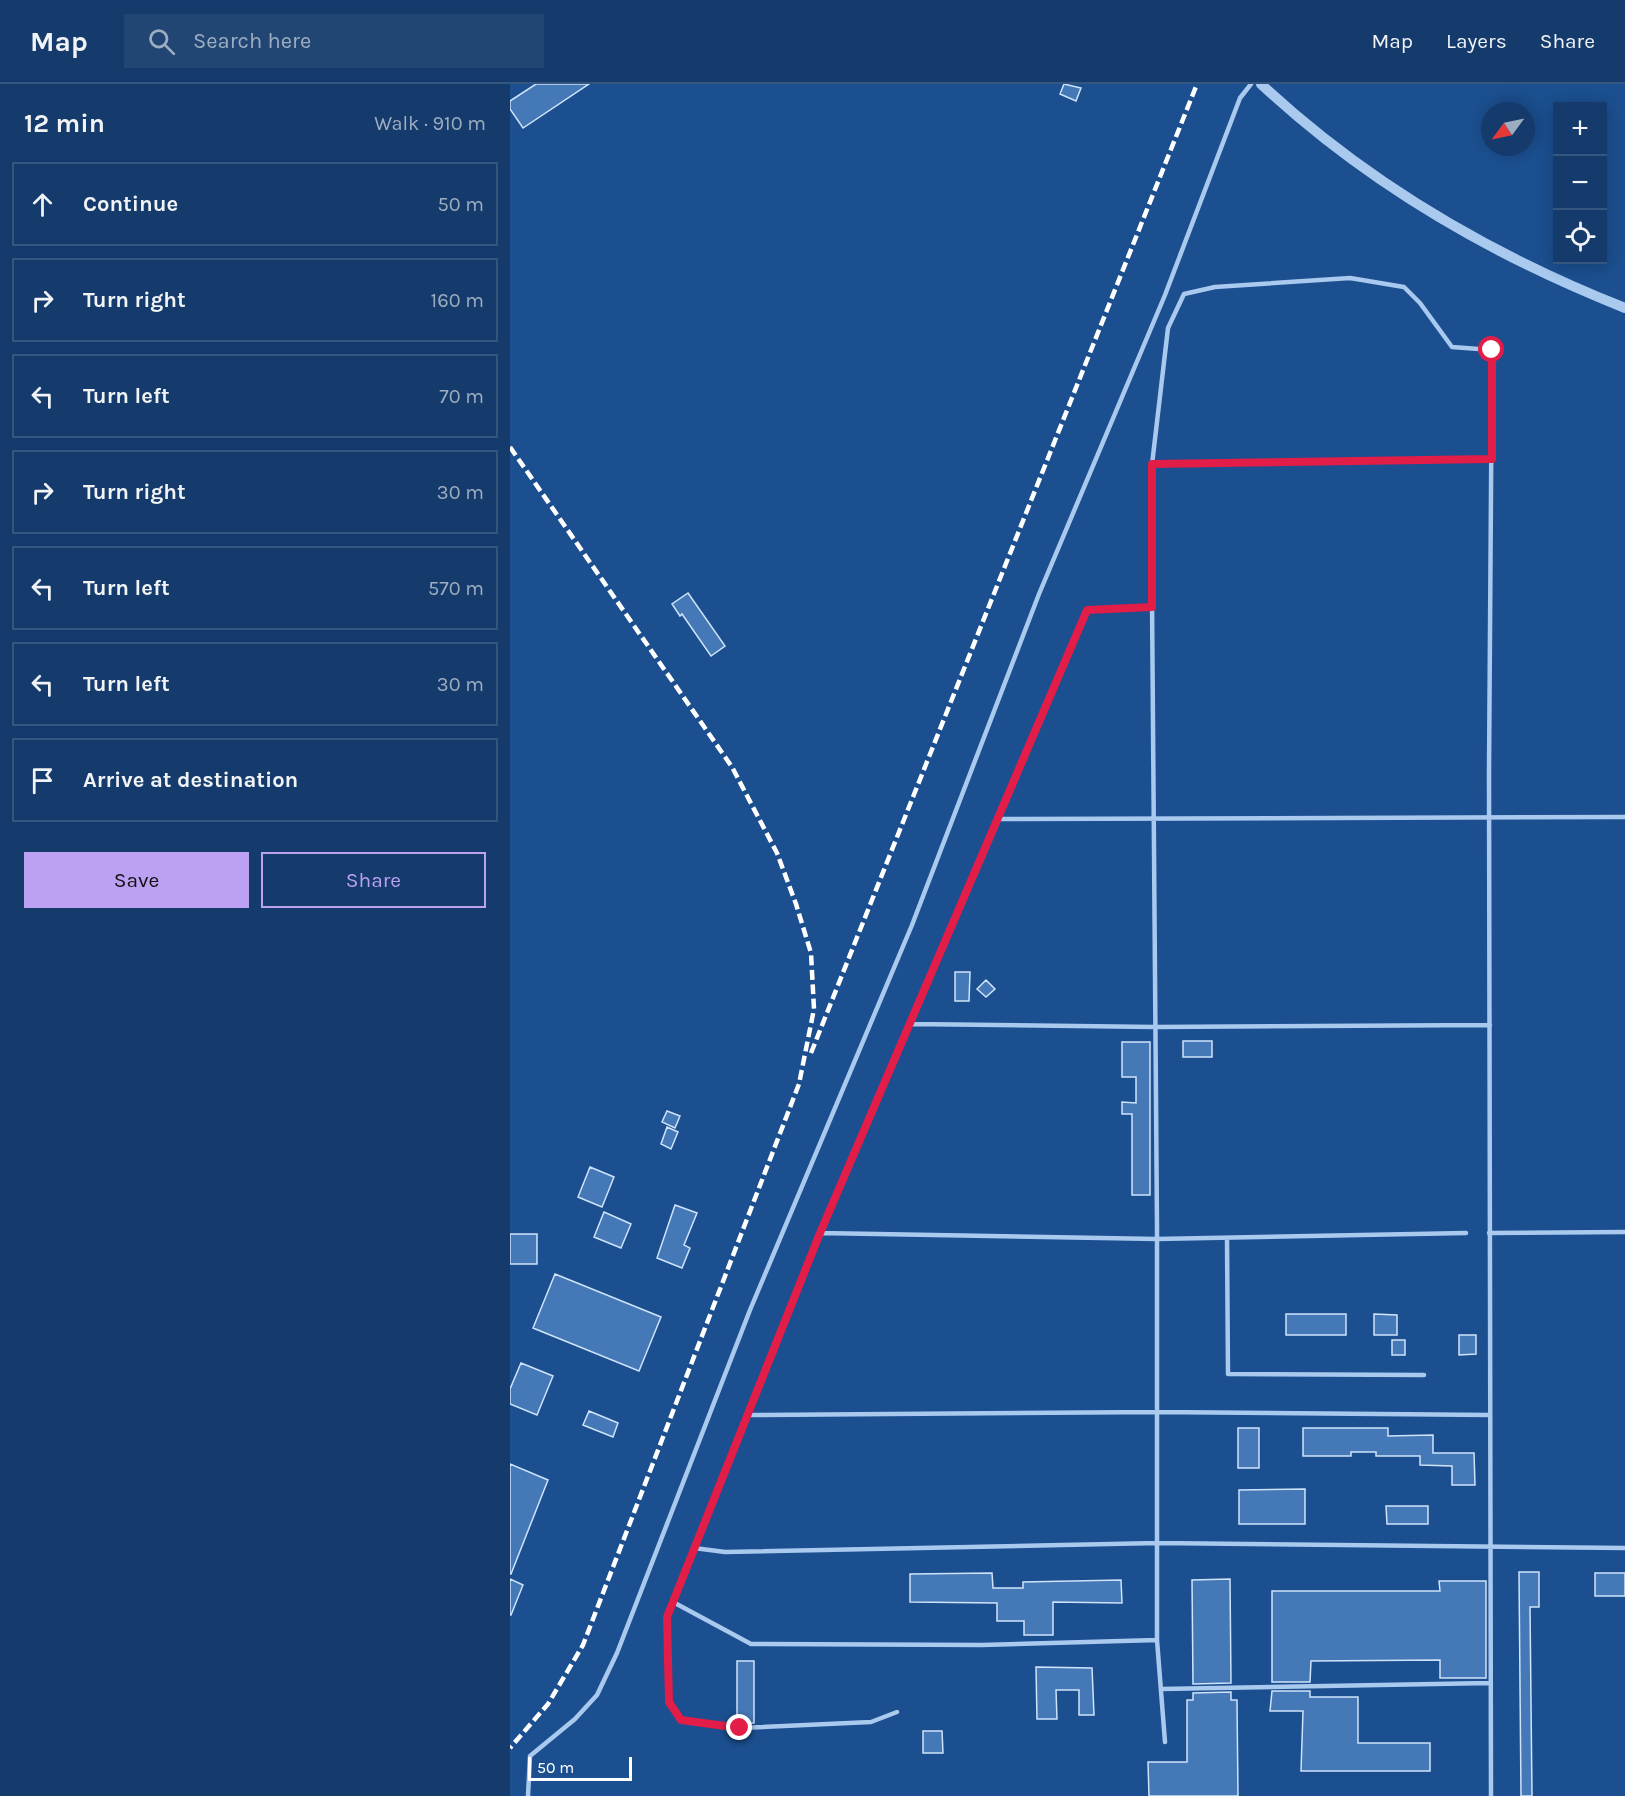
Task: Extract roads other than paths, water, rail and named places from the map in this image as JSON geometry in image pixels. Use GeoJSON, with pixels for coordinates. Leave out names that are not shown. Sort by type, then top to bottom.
{"type":"FeatureCollection","features":[{"type":"Feature","properties":{"kind":"street"},"geometry":{"type":"LineString","coordinates":[[1261,84],[1304,124],[1432,215],[1496,251],[1576,289],[1625,308]]}},
{"type":"Feature","properties":{"kind":"lane"},"geometry":{"type":"LineString","coordinates":[[528,1796],[530,1756],[575,1719],[597,1695],[617,1653],[750,1310],[912,925],[1039,594],[1165,295],[1240,98],[1251,84]]}},
{"type":"Feature","properties":{"kind":"lane"},"geometry":{"type":"LineString","coordinates":[[1166,1742],[1157,1640],[1152,464],[1168,328],[1185,294],[1215,287],[1350,278],[1404,286],[1420,303],[1452,347],[1492,350],[1489,1233],[1491,1796]]}},
{"type":"Feature","properties":{"kind":"lane"},"geometry":{"type":"LineString","coordinates":[[1152,464],[1492,459]]}},
{"type":"Feature","properties":{"kind":"lane"},"geometry":{"type":"LineString","coordinates":[[897,1712],[871,1722],[740,1728],[681,1720],[669,1702],[667,1617],[820,1233],[1087,610],[1152,607]]}},
{"type":"Feature","properties":{"kind":"lane"},"geometry":{"type":"LineString","coordinates":[[999,819],[1625,817]]}},
{"type":"Feature","properties":{"kind":"lane"},"geometry":{"type":"LineString","coordinates":[[911,1024],[1155,1027],[1490,1025]]}},
{"type":"Feature","properties":{"kind":"lane"},"geometry":{"type":"LineString","coordinates":[[1489,1233],[1625,1232]]}},
{"type":"Feature","properties":{"kind":"lane"},"geometry":{"type":"LineString","coordinates":[[820,1233],[1157,1239],[1466,1233]]}},
{"type":"Feature","properties":{"kind":"lane"},"geometry":{"type":"LineString","coordinates":[[1227,1238],[1228,1374],[1424,1375]]}},
{"type":"Feature","properties":{"kind":"lane"},"geometry":{"type":"LineString","coordinates":[[747,1415],[1157,1412],[1489,1415]]}},
{"type":"Feature","properties":{"kind":"lane"},"geometry":{"type":"LineString","coordinates":[[694,1548],[725,1552],[1157,1544],[1625,1548]]}},
{"type":"Feature","properties":{"kind":"lane"},"geometry":{"type":"LineString","coordinates":[[673,1602],[751,1644],[982,1645],[1157,1640]]}},
{"type":"Feature","properties":{"kind":"lane"},"geometry":{"type":"LineString","coordinates":[[1161,1689],[1490,1683]]}},
{"type":"Feature","properties":{"kind":"railway"},"geometry":{"type":"LineString","coordinates":[[811,1053],[1197,84]]}},
{"type":"Feature","properties":{"kind":"railway"},"geometry":{"type":"LineString","coordinates":[[510,447],[732,767],[777,853],[796,904],[811,953],[814,1009],[799,1084],[583,1645],[548,1704],[510,1748]]}}]}
